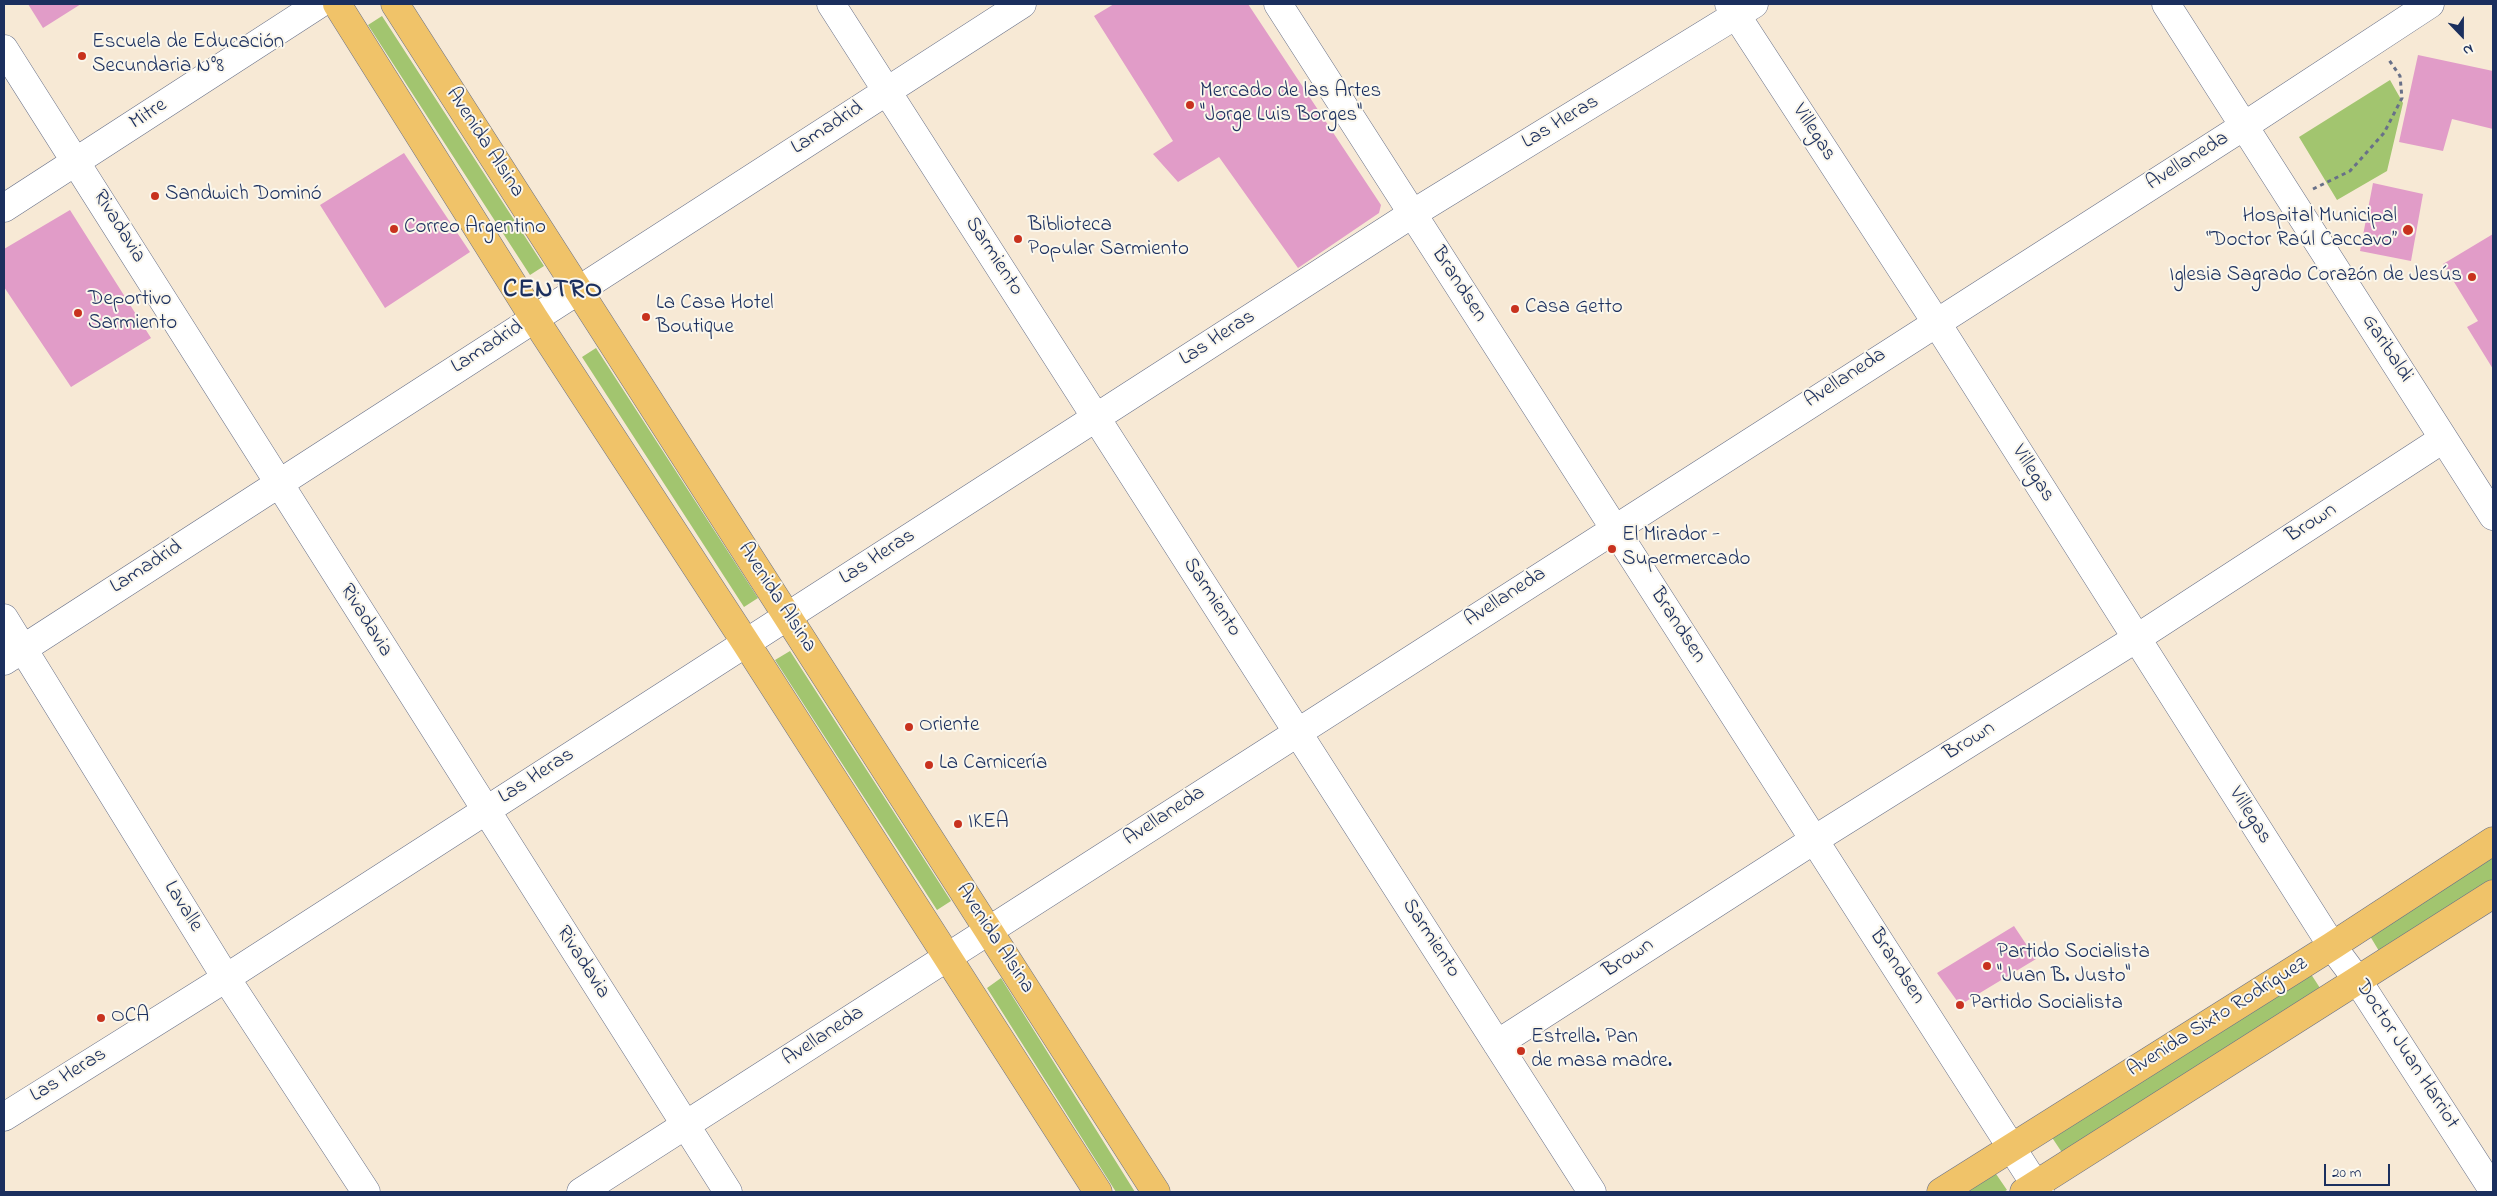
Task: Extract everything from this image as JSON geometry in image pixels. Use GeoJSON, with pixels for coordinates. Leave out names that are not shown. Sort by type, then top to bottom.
{"type":"FeatureCollection","features":[{"type":"Feature","properties":{"kind":"main road"},"geometry":{"type":"LineString","coordinates":[[337,4],[534,318],[746,643],[1098,1192]]}},
{"type":"Feature","properties":{"kind":"main road","name":"Avenida Alsina"},"geometry":{"type":"LineString","coordinates":[[395,4],[1156,1192]]}},
{"type":"Feature","properties":{"kind":"main road","name":"Avenida Sixto Rodríguez"},"geometry":{"type":"LineString","coordinates":[[1941,1192],[2332,946],[2493,841]]}},
{"type":"Feature","properties":{"kind":"main road","name":"Avenida Sixto Rodríguez"},"geometry":{"type":"LineString","coordinates":[[2033,1190],[2493,894]]}},
{"type":"Feature","properties":{"kind":"street","name":"Mitre"},"geometry":{"type":"LineString","coordinates":[[4,208],[319,4]]}},
{"type":"Feature","properties":{"kind":"street","name":"Sarmiento"},"geometry":{"type":"LineString","coordinates":[[831,4],[1592,1192]]}},
{"type":"Feature","properties":{"kind":"street","name":"Lamadrid"},"geometry":{"type":"LineString","coordinates":[[14,654],[1022,4]]}},
{"type":"Feature","properties":{"kind":"street","name":"Brandsen"},"geometry":{"type":"LineString","coordinates":[[1278,4],[2012,1147],[2033,1190]]}},
{"type":"Feature","properties":{"kind":"street","name":"Garibaldi"},"geometry":{"type":"LineString","coordinates":[[2166,4],[2493,516]]}},
{"type":"Feature","properties":{"kind":"street","name":"Avellaneda"},"geometry":{"type":"LineString","coordinates":[[581,1192],[2244,126],[2430,4]]}},
{"type":"Feature","properties":{"kind":"street","name":"Las Heras"},"geometry":{"type":"LineString","coordinates":[[4,1117],[226,978],[1412,214],[1740,8]]}},
{"type":"Feature","properties":{"kind":"street","name":"Villegas"},"geometry":{"type":"LineString","coordinates":[[1740,8],[1936,322],[2332,946]]}},
{"type":"Feature","properties":{"kind":"street","name":"Rivadavia"},"geometry":{"type":"LineString","coordinates":[[4,49],[77,162],[484,811],[728,1192]]}},
{"type":"Feature","properties":{"kind":"street","name":"Brown"},"geometry":{"type":"LineString","coordinates":[[1497,1044],[1814,840],[2137,638],[2443,439]]}},
{"type":"Feature","properties":{"kind":"street","name":"Lavalle"},"geometry":{"type":"LineString","coordinates":[[4,618],[14,654],[366,1192]]}},
{"type":"Feature","properties":{"kind":"street","name":"Doctor Juan Harriot"},"geometry":{"type":"LineString","coordinates":[[2332,946],[2358,981],[2493,1190]]}},
{"type":"Feature","properties":{"kind":"path"},"geometry":{"type":"LineString","coordinates":[[2320,186],[2350,171],[2384,133],[2402,98],[2400,76],[2376,38]]}},
{"type":"Feature","properties":{"kind":"green space"},"geometry":{"type":"Polygon","coordinates":[[[382,16],[544,266],[530,275],[368,25],[382,16]]]}},
{"type":"Feature","properties":{"kind":"green space"},"geometry":{"type":"Polygon","coordinates":[[[2390,80],[2403,103],[2387,171],[2337,200],[2299,137],[2390,80]]]}},
{"type":"Feature","properties":{"kind":"green space"},"geometry":{"type":"Polygon","coordinates":[[[596,348],[758,598],[744,607],[582,357],[596,348]]]}},
{"type":"Feature","properties":{"kind":"green space"},"geometry":{"type":"Polygon","coordinates":[[[790,651],[951,901],[937,910],[775,660],[790,651]]]}},
{"type":"Feature","properties":{"kind":"green space"},"geometry":{"type":"Polygon","coordinates":[[[2493,852],[2493,879],[2379,951],[2367,931],[2493,852]]]}},
{"type":"Feature","properties":{"kind":"green space"},"geometry":{"type":"Polygon","coordinates":[[[2307,968],[2320,988],[2063,1154],[2049,1133],[2307,968]]]}},
{"type":"Feature","properties":{"kind":"green space"},"geometry":{"type":"Polygon","coordinates":[[[1001,978],[1135,1192],[1116,1192],[987,988],[1001,978]]]}},
{"type":"Feature","properties":{"kind":"green space"},"geometry":{"type":"Polygon","coordinates":[[[1994,1171],[2007,1190],[2004,1192],[1960,1192],[1994,1171]]]}},
{"type":"Feature","properties":{"kind":"building"},"geometry":{"type":"Polygon","coordinates":[[[28,4],[81,4],[43,28],[28,4]]]}},
{"type":"Feature","properties":{"kind":"building"},"geometry":{"type":"Polygon","coordinates":[[[1114,4],[1248,4],[1381,205],[1379,213],[1298,268],[1219,157],[1178,182],[1153,154],[1173,141],[1094,16],[1114,4]]]}},
{"type":"Feature","properties":{"kind":"building"},"geometry":{"type":"Polygon","coordinates":[[[2418,55],[2493,71],[2493,129],[2452,119],[2443,151],[2399,142],[2418,55]]]}},
{"type":"Feature","properties":{"kind":"building","name":"Correo Argentino"},"geometry":{"type":"Polygon","coordinates":[[[404,153],[470,252],[385,308],[320,205],[404,153]]]}},
{"type":"Feature","properties":{"kind":"building"},"geometry":{"type":"Polygon","coordinates":[[[2373,183],[2423,194],[2411,261],[2360,251],[2373,183]]]}},
{"type":"Feature","properties":{"kind":"building","name":"Deportivo Sarmiento"},"geometry":{"type":"Polygon","coordinates":[[[70,210],[151,338],[71,387],[4,287],[4,249],[70,210]]]}},
{"type":"Feature","properties":{"kind":"building","name":"Iglesia Sagrado Corazón de Jesús"},"geometry":{"type":"Polygon","coordinates":[[[2493,234],[2493,369],[2467,327],[2478,321],[2443,264],[2493,234]]]}},
{"type":"Feature","properties":{"kind":"building","name":"Partido Socialista \"Juan B. Justo\""},"geometry":{"type":"Polygon","coordinates":[[[2014,926],[2036,959],[1960,1005],[1937,973],[2014,926]]]}},
{"type":"Feature","properties":{"kind":"place","name":"Escuela de Educación Secundaria N°8"},"geometry":{"type":"Point","coordinates":[82,56]}},
{"type":"Feature","properties":{"kind":"place","name":"Mercado de las Artes \"Jorge Luis Borges\""},"geometry":{"type":"Point","coordinates":[1190,105]}},
{"type":"Feature","properties":{"kind":"place","name":"Sandwich Dominó"},"geometry":{"type":"Point","coordinates":[155,196]}},
{"type":"Feature","properties":{"kind":"place","name":"Correo Argentino"},"geometry":{"type":"Point","coordinates":[394,229]}},
{"type":"Feature","properties":{"kind":"place","name":"Hospital Municipal “Doctor Raúl Caccavo”"},"geometry":{"type":"Point","coordinates":[2408,230]}},
{"type":"Feature","properties":{"kind":"place","name":"Biblioteca Popular Sarmiento"},"geometry":{"type":"Point","coordinates":[1018,239]}},
{"type":"Feature","properties":{"kind":"place","name":"Iglesia Sagrado Corazón de Jesús"},"geometry":{"type":"Point","coordinates":[2472,277]}},
{"type":"Feature","properties":{"kind":"place","name":"Casa Getto"},"geometry":{"type":"Point","coordinates":[1515,309]}},
{"type":"Feature","properties":{"kind":"place","name":"Deportivo Sarmiento"},"geometry":{"type":"Point","coordinates":[78,313]}},
{"type":"Feature","properties":{"kind":"place","name":"La Casa Hotel Boutique"},"geometry":{"type":"Point","coordinates":[646,317]}},
{"type":"Feature","properties":{"kind":"place","name":"El Mirador - Supermercado"},"geometry":{"type":"Point","coordinates":[1612,549]}},
{"type":"Feature","properties":{"kind":"place","name":"Oriente"},"geometry":{"type":"Point","coordinates":[909,727]}},
{"type":"Feature","properties":{"kind":"place","name":"La Carnicería"},"geometry":{"type":"Point","coordinates":[929,765]}},
{"type":"Feature","properties":{"kind":"place","name":"IKEA"},"geometry":{"type":"Point","coordinates":[958,824]}},
{"type":"Feature","properties":{"kind":"place","name":"Partido Socialista \"Juan B. Justo\""},"geometry":{"type":"Point","coordinates":[1987,966]}},
{"type":"Feature","properties":{"kind":"place","name":"Partido Socialista"},"geometry":{"type":"Point","coordinates":[1960,1005]}},
{"type":"Feature","properties":{"kind":"place","name":"OCA"},"geometry":{"type":"Point","coordinates":[101,1018]}},
{"type":"Feature","properties":{"kind":"place","name":"Estrella. Pan de masa madre."},"geometry":{"type":"Point","coordinates":[1521,1051]}},
{"type":"Feature","properties":{"kind":"district","name":"CENTRO"},"geometry":{"type":"Point","coordinates":[553,292]}}]}
